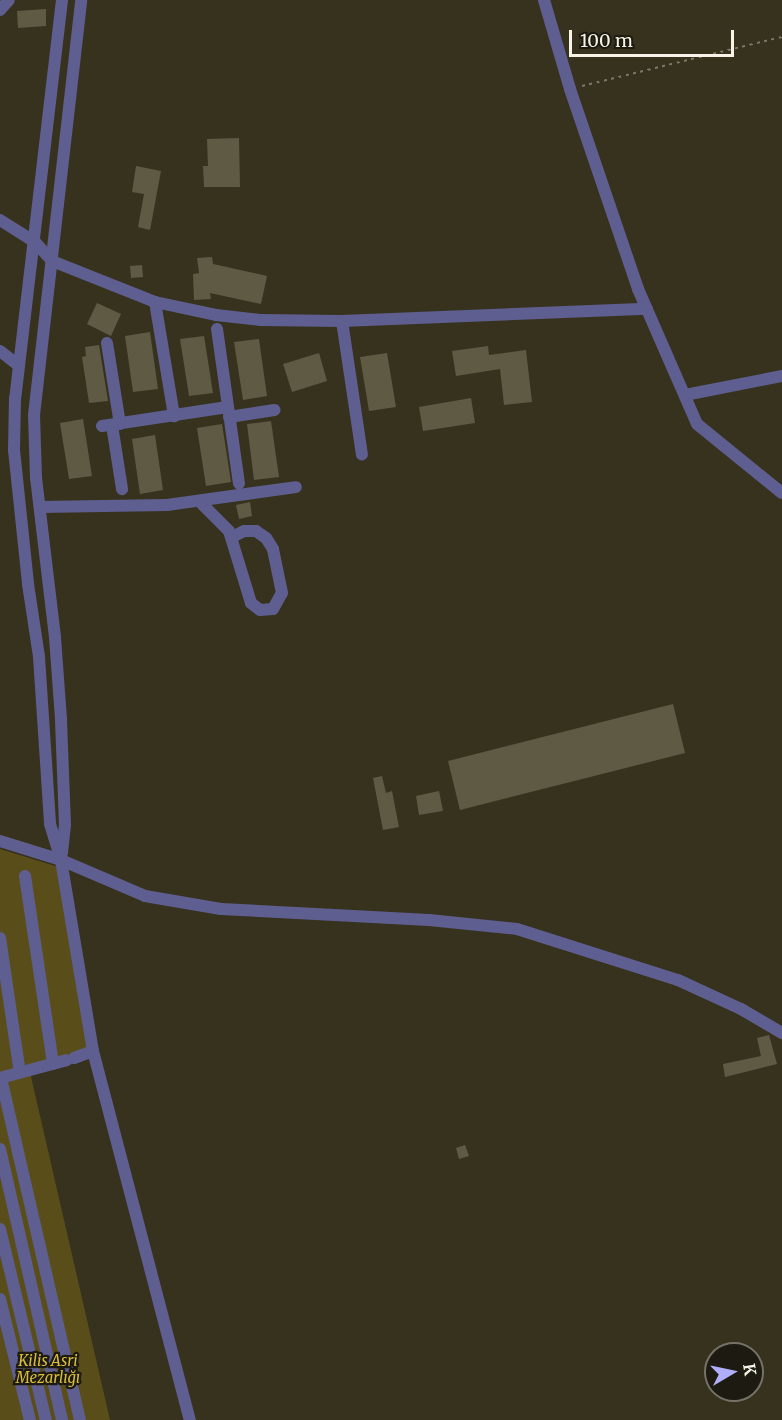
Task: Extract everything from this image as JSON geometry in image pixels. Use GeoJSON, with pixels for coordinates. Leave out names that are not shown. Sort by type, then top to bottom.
{"type":"FeatureCollection","features":[{"type":"Feature","properties":{"kind":"street"},"geometry":{"type":"LineString","coordinates":[[0,10],[9,0]]}},
{"type":"Feature","properties":{"kind":"street"},"geometry":{"type":"LineString","coordinates":[[62,0],[19,366],[14,450],[28,584],[39,657],[50,824],[61,860],[93,1051],[190,1420]]}},
{"type":"Feature","properties":{"kind":"street"},"geometry":{"type":"LineString","coordinates":[[61,860],[65,825],[61,718],[55,637],[40,507],[34,415],[81,0]]}},
{"type":"Feature","properties":{"kind":"street"},"geometry":{"type":"LineString","coordinates":[[544,0],[570,89],[646,309],[697,423],[782,493]]}},
{"type":"Feature","properties":{"kind":"street"},"geometry":{"type":"LineString","coordinates":[[0,220],[35,242],[52,261],[155,302],[227,316],[342,321],[646,309]]}},
{"type":"Feature","properties":{"kind":"street"},"geometry":{"type":"LineString","coordinates":[[155,302],[174,416]]}},
{"type":"Feature","properties":{"kind":"street"},"geometry":{"type":"LineString","coordinates":[[342,321],[362,455]]}},
{"type":"Feature","properties":{"kind":"street"},"geometry":{"type":"LineString","coordinates":[[218,329],[239,483]]}},
{"type":"Feature","properties":{"kind":"street"},"geometry":{"type":"LineString","coordinates":[[107,343],[111,425],[122,489]]}},
{"type":"Feature","properties":{"kind":"street"},"geometry":{"type":"LineString","coordinates":[[0,351],[19,366]]}},
{"type":"Feature","properties":{"kind":"street"},"geometry":{"type":"LineString","coordinates":[[685,395],[782,376]]}},
{"type":"Feature","properties":{"kind":"street"},"geometry":{"type":"LineString","coordinates":[[111,425],[174,416],[274,410]]}},
{"type":"Feature","properties":{"kind":"street"},"geometry":{"type":"LineString","coordinates":[[40,507],[140,506],[199,501],[296,487]]}},
{"type":"Feature","properties":{"kind":"street"},"geometry":{"type":"LineString","coordinates":[[199,501],[225,526],[232,537],[250,603],[260,610],[273,609],[282,593],[273,549],[255,531],[244,531],[232,537]]}},
{"type":"Feature","properties":{"kind":"street"},"geometry":{"type":"LineString","coordinates":[[0,841],[61,860],[145,896],[221,909],[429,920],[517,930],[678,980],[741,1009],[782,1033]]}},
{"type":"Feature","properties":{"kind":"street"},"geometry":{"type":"LineString","coordinates":[[25,876],[53,1064]]}},
{"type":"Feature","properties":{"kind":"street"},"geometry":{"type":"LineString","coordinates":[[0,938],[20,1073]]}},
{"type":"Feature","properties":{"kind":"street"},"geometry":{"type":"LineString","coordinates":[[80,1420],[0,1078],[93,1051]]}},
{"type":"Feature","properties":{"kind":"street"},"geometry":{"type":"LineString","coordinates":[[0,1149],[62,1420]]}},
{"type":"Feature","properties":{"kind":"street"},"geometry":{"type":"LineString","coordinates":[[0,1229],[46,1420]]}},
{"type":"Feature","properties":{"kind":"street"},"geometry":{"type":"LineString","coordinates":[[0,1299],[30,1420]]}},
{"type":"Feature","properties":{"kind":"path"},"geometry":{"type":"LineString","coordinates":[[570,89],[782,37]]}},
{"type":"Feature","properties":{"kind":"green space","name":"Kilis Asri Mezarlığı"},"geometry":{"type":"Polygon","coordinates":[[[0,849],[68,870],[96,1046],[29,1068],[110,1420],[0,1420],[0,849]]]}},
{"type":"Feature","properties":{"kind":"building"},"geometry":{"type":"Polygon","coordinates":[[[46,9],[46,26],[18,28],[17,11],[46,9]]]}},
{"type":"Feature","properties":{"kind":"building"},"geometry":{"type":"Polygon","coordinates":[[[239,138],[240,187],[204,187],[203,166],[208,166],[207,139],[239,138]]]}},
{"type":"Feature","properties":{"kind":"building"},"geometry":{"type":"Polygon","coordinates":[[[136,166],[161,171],[150,230],[138,227],[144,194],[132,192],[136,166]]]}},
{"type":"Feature","properties":{"kind":"building"},"geometry":{"type":"Polygon","coordinates":[[[212,257],[213,264],[267,276],[261,304],[210,293],[211,299],[194,300],[193,274],[199,273],[197,258],[212,257]]]}},
{"type":"Feature","properties":{"kind":"building"},"geometry":{"type":"Polygon","coordinates":[[[142,265],[143,277],[131,278],[130,266],[142,265]]]}},
{"type":"Feature","properties":{"kind":"building"},"geometry":{"type":"Polygon","coordinates":[[[97,303],[121,314],[111,336],[87,324],[97,303]]]}},
{"type":"Feature","properties":{"kind":"building"},"geometry":{"type":"Polygon","coordinates":[[[150,332],[158,389],[133,392],[125,336],[150,332]]]}},
{"type":"Feature","properties":{"kind":"building"},"geometry":{"type":"Polygon","coordinates":[[[204,336],[213,393],[189,396],[180,339],[204,336]]]}},
{"type":"Feature","properties":{"kind":"building"},"geometry":{"type":"Polygon","coordinates":[[[259,339],[267,396],[243,400],[234,342],[259,339]]]}},
{"type":"Feature","properties":{"kind":"building"},"geometry":{"type":"Polygon","coordinates":[[[99,345],[108,401],[89,403],[82,357],[86,356],[85,347],[99,345]]]}},
{"type":"Feature","properties":{"kind":"building"},"geometry":{"type":"Polygon","coordinates":[[[488,346],[489,355],[526,350],[532,402],[504,405],[500,369],[456,376],[452,351],[488,346]]]}},
{"type":"Feature","properties":{"kind":"building"},"geometry":{"type":"Polygon","coordinates":[[[319,353],[327,381],[292,392],[283,364],[319,353]]]}},
{"type":"Feature","properties":{"kind":"building"},"geometry":{"type":"Polygon","coordinates":[[[387,353],[396,407],[369,411],[360,357],[387,353]]]}},
{"type":"Feature","properties":{"kind":"building"},"geometry":{"type":"Polygon","coordinates":[[[471,398],[475,423],[423,431],[419,407],[471,398]]]}},
{"type":"Feature","properties":{"kind":"building"},"geometry":{"type":"Polygon","coordinates":[[[83,419],[92,476],[69,479],[60,423],[83,419]]]}},
{"type":"Feature","properties":{"kind":"building"},"geometry":{"type":"Polygon","coordinates":[[[271,421],[279,477],[254,480],[247,424],[271,421]]]}},
{"type":"Feature","properties":{"kind":"building"},"geometry":{"type":"Polygon","coordinates":[[[222,424],[231,482],[206,486],[197,428],[222,424]]]}},
{"type":"Feature","properties":{"kind":"building"},"geometry":{"type":"Polygon","coordinates":[[[155,435],[163,490],[140,494],[132,439],[155,435]]]}},
{"type":"Feature","properties":{"kind":"building"},"geometry":{"type":"Polygon","coordinates":[[[250,502],[252,516],[239,519],[236,505],[250,502]]]}},
{"type":"Feature","properties":{"kind":"building"},"geometry":{"type":"Polygon","coordinates":[[[673,704],[685,753],[460,810],[448,761],[673,704]]]}},
{"type":"Feature","properties":{"kind":"building"},"geometry":{"type":"Polygon","coordinates":[[[382,776],[386,793],[392,791],[399,827],[383,830],[373,778],[382,776]]]}},
{"type":"Feature","properties":{"kind":"building"},"geometry":{"type":"Polygon","coordinates":[[[439,791],[443,811],[419,815],[416,796],[439,791]]]}},
{"type":"Feature","properties":{"kind":"building"},"geometry":{"type":"Polygon","coordinates":[[[769,1035],[777,1064],[725,1077],[723,1064],[761,1056],[757,1038],[769,1035]]]}},
{"type":"Feature","properties":{"kind":"building"},"geometry":{"type":"Polygon","coordinates":[[[465,1145],[469,1156],[459,1159],[456,1148],[465,1145]]]}}]}
